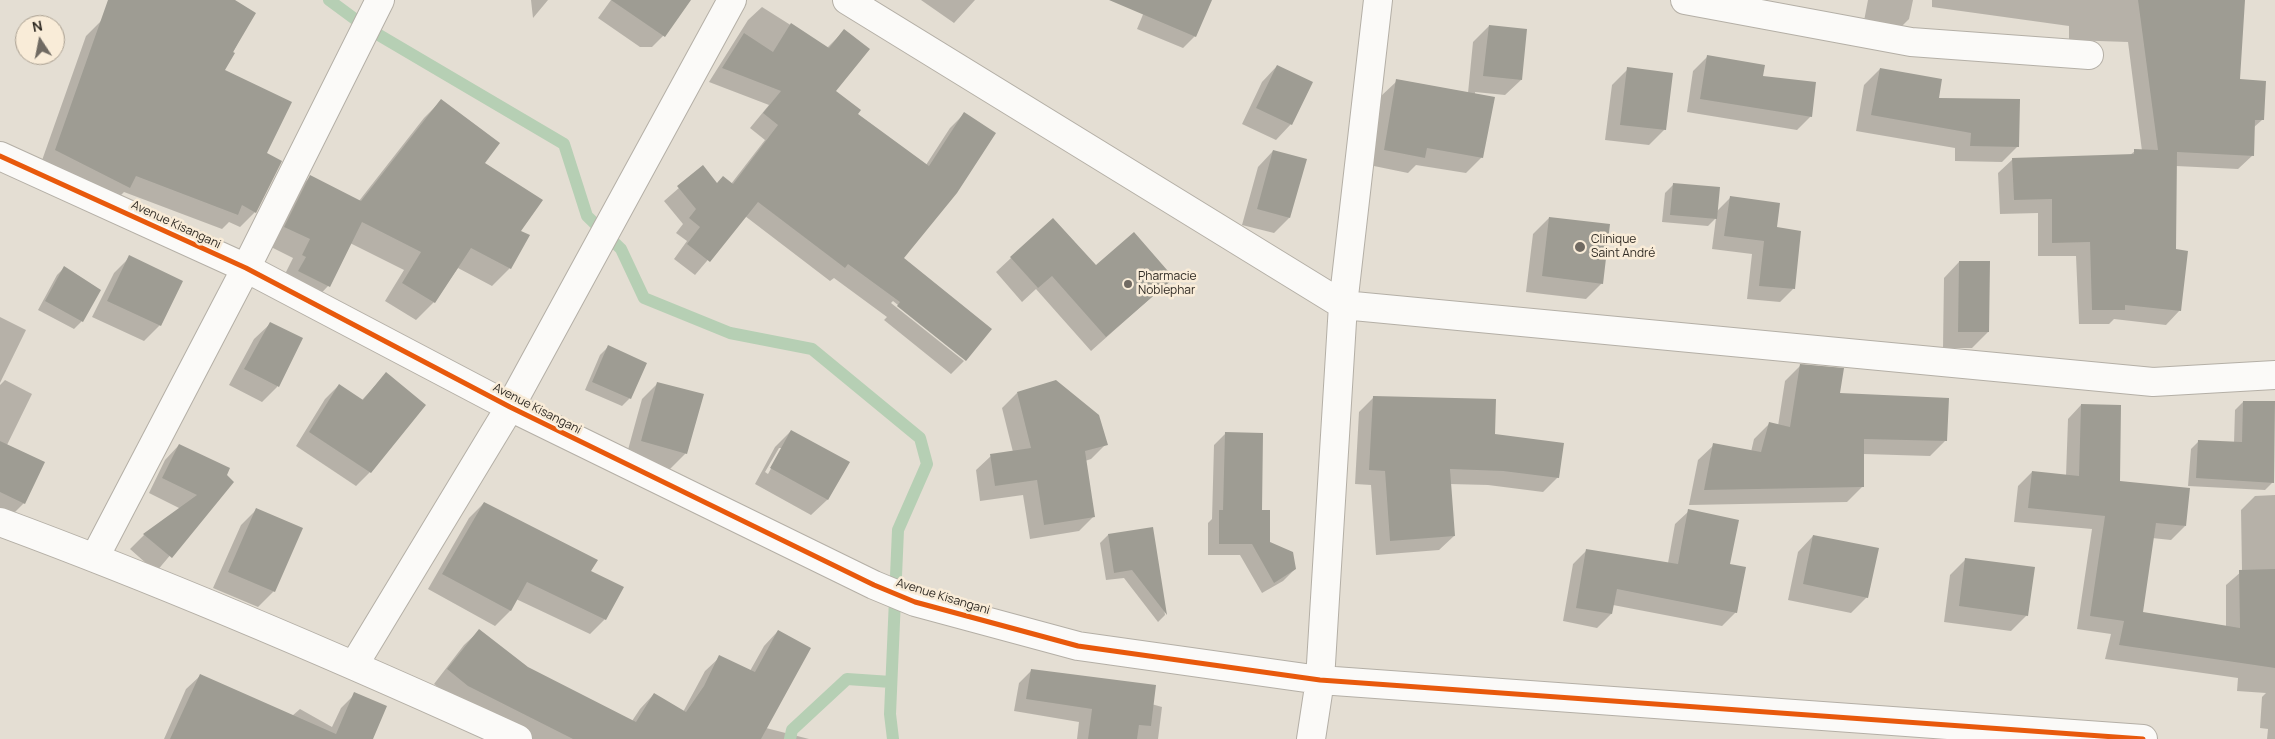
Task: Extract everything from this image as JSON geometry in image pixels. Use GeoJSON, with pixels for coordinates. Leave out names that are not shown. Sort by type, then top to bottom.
{"type":"FeatureCollection","features":[{"type":"Feature","properties":{"kind":"street"},"geometry":{"type":"LineString","coordinates":[[95,557],[246,268],[380,0]]}},
{"type":"Feature","properties":{"kind":"street"},"geometry":{"type":"LineString","coordinates":[[354,665],[510,407],[732,0]]}},
{"type":"Feature","properties":{"kind":"street"},"geometry":{"type":"LineString","coordinates":[[847,0],[1342,305],[2153,382],[2275,375]]}},
{"type":"Feature","properties":{"kind":"street"},"geometry":{"type":"LineString","coordinates":[[1311,739],[1320,680],[1342,305],[1378,0]]}},
{"type":"Feature","properties":{"kind":"street"},"geometry":{"type":"LineString","coordinates":[[1685,0],[1911,42],[2089,55]]}},
{"type":"Feature","properties":{"kind":"street","name":"Avenue Kisangani"},"geometry":{"type":"LineString","coordinates":[[0,156],[246,268],[510,407],[874,585],[915,602],[1078,646],[1320,680],[2143,739]]}},
{"type":"Feature","properties":{"kind":"street"},"geometry":{"type":"LineString","coordinates":[[0,522],[95,557],[354,665],[518,739]]}},
{"type":"Feature","properties":{"kind":"building"},"geometry":{"type":"Polygon","coordinates":[[[108,0],[235,0],[256,13],[233,52],[235,53],[225,70],[292,102],[267,153],[282,161],[256,213],[242,205],[238,215],[136,176],[130,188],[55,150],[108,0]]]}},
{"type":"Feature","properties":{"kind":"building"},"geometry":{"type":"Polygon","coordinates":[[[611,0],[691,0],[665,37],[611,0]]]}},
{"type":"Feature","properties":{"kind":"building"},"geometry":{"type":"Polygon","coordinates":[[[1109,0],[1212,0],[1196,37],[1109,0]]]}},
{"type":"Feature","properties":{"kind":"building"},"geometry":{"type":"Polygon","coordinates":[[[2138,0],[2245,0],[2240,79],[2266,81],[2264,120],[2255,120],[2254,156],[2177,152],[2176,249],[2188,251],[2181,311],[2125,305],[2125,310],[2092,310],[2090,242],[2052,243],[2052,199],[2014,200],[2012,158],[2134,154],[2134,149],[2158,150],[2138,0]]]}},
{"type":"Feature","properties":{"kind":"building"},"geometry":{"type":"Polygon","coordinates":[[[791,23],[829,48],[844,29],[870,49],[836,91],[861,110],[858,114],[929,166],[964,112],[996,133],[957,193],[904,258],[992,329],[966,361],[897,306],[900,302],[848,264],[845,268],[758,202],[710,262],[687,244],[700,227],[689,218],[696,209],[677,186],[703,165],[717,183],[723,176],[733,184],[778,125],[763,113],[781,91],[722,68],[744,33],[773,52],[791,23]]]}},
{"type":"Feature","properties":{"kind":"building"},"geometry":{"type":"Polygon","coordinates":[[[1489,25],[1527,29],[1522,80],[1483,76],[1489,25]]]}},
{"type":"Feature","properties":{"kind":"building"},"geometry":{"type":"Polygon","coordinates":[[[1707,55],[1765,65],[1763,76],[1816,82],[1812,117],[1700,99],[1707,55]]]}},
{"type":"Feature","properties":{"kind":"building"},"geometry":{"type":"Polygon","coordinates":[[[1277,65],[1313,82],[1292,125],[1256,108],[1277,65]]]}},
{"type":"Feature","properties":{"kind":"building"},"geometry":{"type":"Polygon","coordinates":[[[1627,67],[1673,73],[1666,130],[1620,125],[1627,67]]]}},
{"type":"Feature","properties":{"kind":"building"},"geometry":{"type":"Polygon","coordinates":[[[1880,68],[1942,79],[1939,98],[2020,99],[2019,147],[1970,146],[1971,133],[1871,115],[1880,68]]]}},
{"type":"Feature","properties":{"kind":"building"},"geometry":{"type":"Polygon","coordinates":[[[1396,79],[1495,97],[1483,158],[1427,148],[1425,158],[1384,150],[1396,79]]]}},
{"type":"Feature","properties":{"kind":"building"},"geometry":{"type":"Polygon","coordinates":[[[441,99],[500,143],[485,163],[543,200],[521,231],[530,235],[511,269],[471,248],[435,303],[402,283],[421,252],[362,222],[330,287],[298,271],[306,257],[302,255],[310,239],[284,227],[310,175],[361,201],[441,99]]]}},
{"type":"Feature","properties":{"kind":"building"},"geometry":{"type":"Polygon","coordinates":[[[1273,150],[1307,159],[1290,218],[1257,209],[1273,150]]]}},
{"type":"Feature","properties":{"kind":"building"},"geometry":{"type":"Polygon","coordinates":[[[1673,183],[1720,187],[1717,219],[1670,215],[1673,183]]]}},
{"type":"Feature","properties":{"kind":"building"},"geometry":{"type":"Polygon","coordinates":[[[1730,196],[1780,203],[1777,227],[1801,231],[1795,289],[1759,286],[1764,241],[1724,236],[1730,196]]]}},
{"type":"Feature","properties":{"kind":"building"},"geometry":{"type":"Polygon","coordinates":[[[1549,217],[1610,224],[1603,284],[1542,276],[1549,217]]]}},
{"type":"Feature","properties":{"kind":"building"},"geometry":{"type":"Polygon","coordinates":[[[1053,218],[1096,265],[1134,232],[1174,278],[1106,337],[1052,276],[1038,288],[1010,257],[1053,218]]]}},
{"type":"Feature","properties":{"kind":"building"},"geometry":{"type":"Polygon","coordinates":[[[129,255],[183,281],[161,326],[107,301],[129,255]]]}},
{"type":"Feature","properties":{"kind":"building"},"geometry":{"type":"Polygon","coordinates":[[[1959,261],[1990,261],[1989,332],[1958,332],[1959,261]]]}},
{"type":"Feature","properties":{"kind":"building"},"geometry":{"type":"Polygon","coordinates":[[[64,266],[101,290],[83,322],[45,301],[64,266]]]}},
{"type":"Feature","properties":{"kind":"building"},"geometry":{"type":"Polygon","coordinates":[[[270,322],[303,338],[279,387],[244,369],[270,322]]]}},
{"type":"Feature","properties":{"kind":"building"},"geometry":{"type":"Polygon","coordinates":[[[608,345],[647,363],[631,399],[592,382],[608,345]]]}},
{"type":"Feature","properties":{"kind":"building"},"geometry":{"type":"Polygon","coordinates":[[[1800,364],[1844,368],[1840,393],[1949,398],[1947,441],[1864,439],[1864,487],[1704,490],[1713,443],[1761,452],[1769,422],[1790,427],[1800,364]]]}},
{"type":"Feature","properties":{"kind":"building"},"geometry":{"type":"Polygon","coordinates":[[[386,372],[426,405],[371,473],[309,432],[339,384],[363,400],[386,372]]]}},
{"type":"Feature","properties":{"kind":"building"},"geometry":{"type":"Polygon","coordinates":[[[1056,380],[1099,415],[1108,445],[1085,451],[1095,517],[1044,525],[1037,480],[995,486],[990,454],[1031,448],[1017,392],[1056,380]]]}},
{"type":"Feature","properties":{"kind":"building"},"geometry":{"type":"Polygon","coordinates":[[[657,382],[704,394],[687,454],[641,441],[657,382]]]}},
{"type":"Feature","properties":{"kind":"building"},"geometry":{"type":"Polygon","coordinates":[[[1373,396],[1496,399],[1495,434],[1564,443],[1559,478],[1503,471],[1450,469],[1455,536],[1390,541],[1385,471],[1369,470],[1373,396]]]}},
{"type":"Feature","properties":{"kind":"building"},"geometry":{"type":"Polygon","coordinates":[[[2243,401],[2275,401],[2274,483],[2196,478],[2198,440],[2242,442],[2243,401]]]}},
{"type":"Feature","properties":{"kind":"building"},"geometry":{"type":"Polygon","coordinates":[[[2081,404],[2121,405],[2120,481],[2190,488],[2186,526],[2156,523],[2143,612],[2240,628],[2239,570],[2275,569],[2275,668],[2119,645],[2124,621],[2090,616],[2105,516],[2028,508],[2032,471],[2079,476],[2081,404]]]}},
{"type":"Feature","properties":{"kind":"building"},"geometry":{"type":"Polygon","coordinates":[[[791,430],[850,462],[828,500],[770,468],[791,430]]]}},
{"type":"Feature","properties":{"kind":"building"},"geometry":{"type":"Polygon","coordinates":[[[1225,432],[1263,433],[1262,510],[1270,510],[1270,542],[1293,552],[1296,569],[1274,583],[1252,544],[1219,544],[1219,510],[1223,510],[1225,432]]]}},
{"type":"Feature","properties":{"kind":"building"},"geometry":{"type":"Polygon","coordinates":[[[0,441],[45,462],[25,504],[0,492],[0,441]]]}},
{"type":"Feature","properties":{"kind":"building"},"geometry":{"type":"Polygon","coordinates":[[[179,444],[230,468],[227,475],[234,482],[172,558],[143,534],[197,495],[162,478],[179,444]]]}},
{"type":"Feature","properties":{"kind":"building"},"geometry":{"type":"Polygon","coordinates":[[[484,502],[598,560],[591,571],[624,587],[606,620],[527,582],[511,611],[442,574],[484,502]]]}},
{"type":"Feature","properties":{"kind":"building"},"geometry":{"type":"Polygon","coordinates":[[[256,508],[303,528],[275,592],[228,572],[256,508]]]}},
{"type":"Feature","properties":{"kind":"building"},"geometry":{"type":"Polygon","coordinates":[[[1688,509],[1739,520],[1730,564],[1746,567],[1737,613],[1617,589],[1612,614],[1576,608],[1586,549],[1678,564],[1688,509]]]}},
{"type":"Feature","properties":{"kind":"building"},"geometry":{"type":"Polygon","coordinates":[[[1153,527],[1167,615],[1132,570],[1114,573],[1108,534],[1153,527]]]}},
{"type":"Feature","properties":{"kind":"building"},"geometry":{"type":"Polygon","coordinates":[[[1813,535],[1879,548],[1868,598],[1803,584],[1813,535]]]}},
{"type":"Feature","properties":{"kind":"building"},"geometry":{"type":"Polygon","coordinates":[[[1965,558],[2035,567],[2028,616],[1959,606],[1965,558]]]}},
{"type":"Feature","properties":{"kind":"building"},"geometry":{"type":"Polygon","coordinates":[[[479,629],[528,667],[636,722],[654,693],[686,712],[704,686],[719,655],[755,672],[778,630],[811,648],[761,739],[573,739],[468,686],[447,669],[479,629]]]}},
{"type":"Feature","properties":{"kind":"building"},"geometry":{"type":"Polygon","coordinates":[[[1031,669],[1156,685],[1151,726],[1139,725],[1137,739],[1088,739],[1092,709],[1026,699],[1031,669]]]}},
{"type":"Feature","properties":{"kind":"building"},"geometry":{"type":"Polygon","coordinates":[[[200,674],[336,734],[354,692],[387,706],[373,739],[170,739],[200,674]]]}},
{"type":"Feature","properties":{"kind":"waterway"},"geometry":{"type":"LineString","coordinates":[[329,0],[367,28],[564,144],[587,216],[621,249],[644,298],[730,333],[812,349],[920,438],[927,464],[898,530],[890,714],[893,739]]}},
{"type":"Feature","properties":{"kind":"waterway"},"geometry":{"type":"LineString","coordinates":[[790,739],[792,730],[847,679],[891,682]]}},
{"type":"Feature","properties":{"kind":"cycle path"},"geometry":{"type":"LineString","coordinates":[[0,156],[246,268],[510,407],[874,585],[915,602],[1078,646],[1320,680],[2143,739]]}},
{"type":"Feature","properties":{"kind":"place","name":"Clinique Saint André"},"geometry":{"type":"Point","coordinates":[1580,247]}},
{"type":"Feature","properties":{"kind":"place","name":"Pharmacie Noblephar"},"geometry":{"type":"Point","coordinates":[1128,284]}}]}
